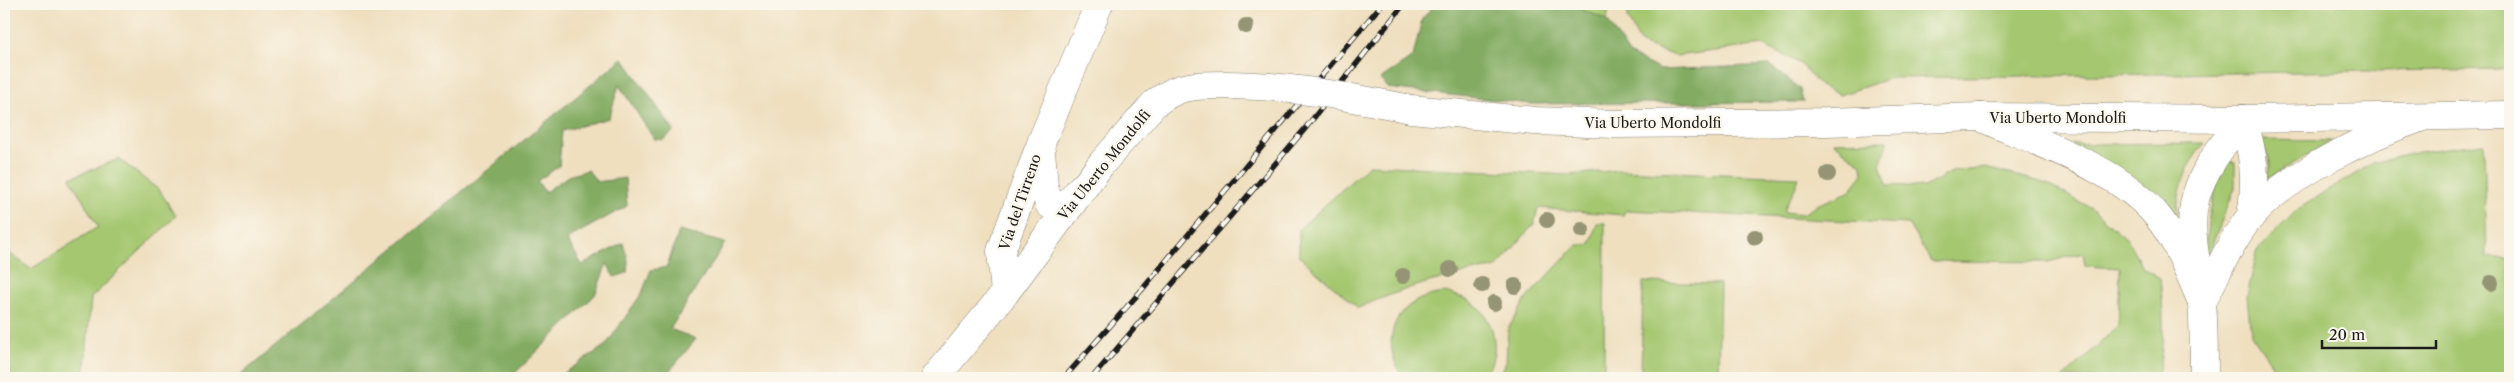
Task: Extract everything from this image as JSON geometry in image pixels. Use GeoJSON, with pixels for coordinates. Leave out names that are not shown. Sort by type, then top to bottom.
{"type":"FeatureCollection","features":[{"type":"Feature","properties":{"kind":"main road","name":"Via del Tirreno"},"geometry":{"type":"LineString","coordinates":[[1005,292],[1001,251],[1040,142],[1099,4]]}},
{"type":"Feature","properties":{"kind":"main road","name":"Via Uberto Mondolfi"},"geometry":{"type":"LineString","coordinates":[[935,378],[1005,292],[1102,163],[1154,104],[1180,89],[1208,85],[1242,85],[1293,89],[1411,109],[1535,121],[1615,124],[1826,122],[1980,117],[2243,119],[2510,115]]}},
{"type":"Feature","properties":{"kind":"main road"},"geometry":{"type":"LineString","coordinates":[[2202,302],[2251,216],[2279,192],[2334,157],[2370,138],[2428,115]]}},
{"type":"Feature","properties":{"kind":"main road"},"geometry":{"type":"LineString","coordinates":[[1980,117],[2086,164],[2142,200],[2157,216],[2177,246],[2202,302]]}},
{"type":"Feature","properties":{"kind":"main road"},"geometry":{"type":"LineString","coordinates":[[2243,119],[2254,156],[2255,174],[2251,216]]}},
{"type":"Feature","properties":{"kind":"main road"},"geometry":{"type":"LineString","coordinates":[[2204,378],[2202,302],[2192,225],[2196,196],[2218,152],[2243,119]]}},
{"type":"Feature","properties":{"kind":"main road","name":"Via del Tirreno"},"geometry":{"type":"LineString","coordinates":[[1040,142],[1044,187],[1049,204],[1066,206],[1102,163]]}},
{"type":"Feature","properties":{"kind":"green space"},"geometry":{"type":"Polygon","coordinates":[[[1435,4],[1568,4],[1607,20],[1629,54],[1660,70],[1770,65],[1800,89],[1803,102],[1531,104],[1387,88],[1380,79],[1413,57],[1422,19],[1435,4]]]}},
{"type":"Feature","properties":{"kind":"green space"},"geometry":{"type":"Polygon","coordinates":[[[1568,4],[1610,4],[1607,20],[1568,4]]]}},
{"type":"Feature","properties":{"kind":"green space"},"geometry":{"type":"Polygon","coordinates":[[[1630,4],[2510,4],[2510,69],[1891,78],[1840,95],[1820,86],[1801,64],[1763,45],[1675,56],[1641,44],[1627,18],[1630,4]]]}},
{"type":"Feature","properties":{"kind":"green space"},"geometry":{"type":"Polygon","coordinates":[[[623,58],[674,131],[663,140],[654,139],[619,85],[609,118],[562,131],[559,166],[537,181],[545,192],[568,176],[588,170],[597,182],[625,178],[627,206],[567,239],[582,265],[623,243],[628,260],[627,273],[614,277],[607,263],[595,295],[510,378],[237,378],[623,58]]]}},
{"type":"Feature","properties":{"kind":"green space"},"geometry":{"type":"Polygon","coordinates":[[[2259,140],[2332,141],[2267,179],[2268,158],[2259,140]]]}},
{"type":"Feature","properties":{"kind":"green space"},"geometry":{"type":"Polygon","coordinates":[[[1888,141],[1880,165],[1888,185],[1924,187],[1952,172],[1986,168],[2045,183],[2091,208],[2127,239],[2143,268],[2160,278],[2163,328],[2157,378],[2063,378],[2118,326],[2120,268],[2085,266],[2083,253],[2048,262],[1931,261],[1908,224],[1626,210],[1623,215],[1538,208],[1534,224],[1497,267],[1426,283],[1358,308],[1299,256],[1299,229],[1369,165],[1570,175],[1619,170],[1799,177],[1784,212],[1803,214],[1819,204],[1849,192],[1863,174],[1862,165],[1833,142],[1888,141]]]}},
{"type":"Feature","properties":{"kind":"green space"},"geometry":{"type":"Polygon","coordinates":[[[2205,143],[2192,160],[2184,179],[2176,220],[2072,144],[2205,143]]]}},
{"type":"Feature","properties":{"kind":"green space"},"geometry":{"type":"Polygon","coordinates":[[[2484,143],[2487,257],[2510,259],[2510,378],[2283,378],[2279,375],[2251,334],[2247,296],[2258,249],[2298,209],[2373,163],[2418,152],[2484,143]]]}},
{"type":"Feature","properties":{"kind":"green space"},"geometry":{"type":"Polygon","coordinates":[[[119,159],[160,191],[176,216],[91,298],[84,378],[4,378],[4,249],[31,269],[98,227],[70,178],[119,159]]]}},
{"type":"Feature","properties":{"kind":"green space"},"geometry":{"type":"Polygon","coordinates":[[[2227,161],[2235,162],[2235,188],[2205,262],[2210,210],[2227,161]]]}},
{"type":"Feature","properties":{"kind":"green space"},"geometry":{"type":"Polygon","coordinates":[[[1597,223],[1605,223],[1604,368],[1597,378],[1499,378],[1506,362],[1508,329],[1526,299],[1577,245],[1590,245],[1597,223]]]}},
{"type":"Feature","properties":{"kind":"green space"},"geometry":{"type":"Polygon","coordinates":[[[679,231],[725,243],[670,329],[696,339],[664,378],[557,378],[606,345],[642,293],[651,270],[667,267],[679,231]]]}},
{"type":"Feature","properties":{"kind":"green space"},"geometry":{"type":"Polygon","coordinates":[[[1643,282],[1720,284],[1718,378],[1641,378],[1643,282]]]}},
{"type":"Feature","properties":{"kind":"green space"},"geometry":{"type":"Polygon","coordinates":[[[1448,293],[1463,298],[1477,306],[1489,322],[1494,341],[1494,351],[1488,370],[1482,378],[1403,378],[1395,362],[1392,347],[1392,333],[1397,321],[1405,310],[1416,301],[1448,293]]]}},
{"type":"Feature","properties":{"kind":"railway"},"geometry":{"type":"LineString","coordinates":[[1064,378],[1140,292],[1382,4]]}},
{"type":"Feature","properties":{"kind":"railway"},"geometry":{"type":"LineString","coordinates":[[1092,378],[1304,130],[1404,4]]}}]}
